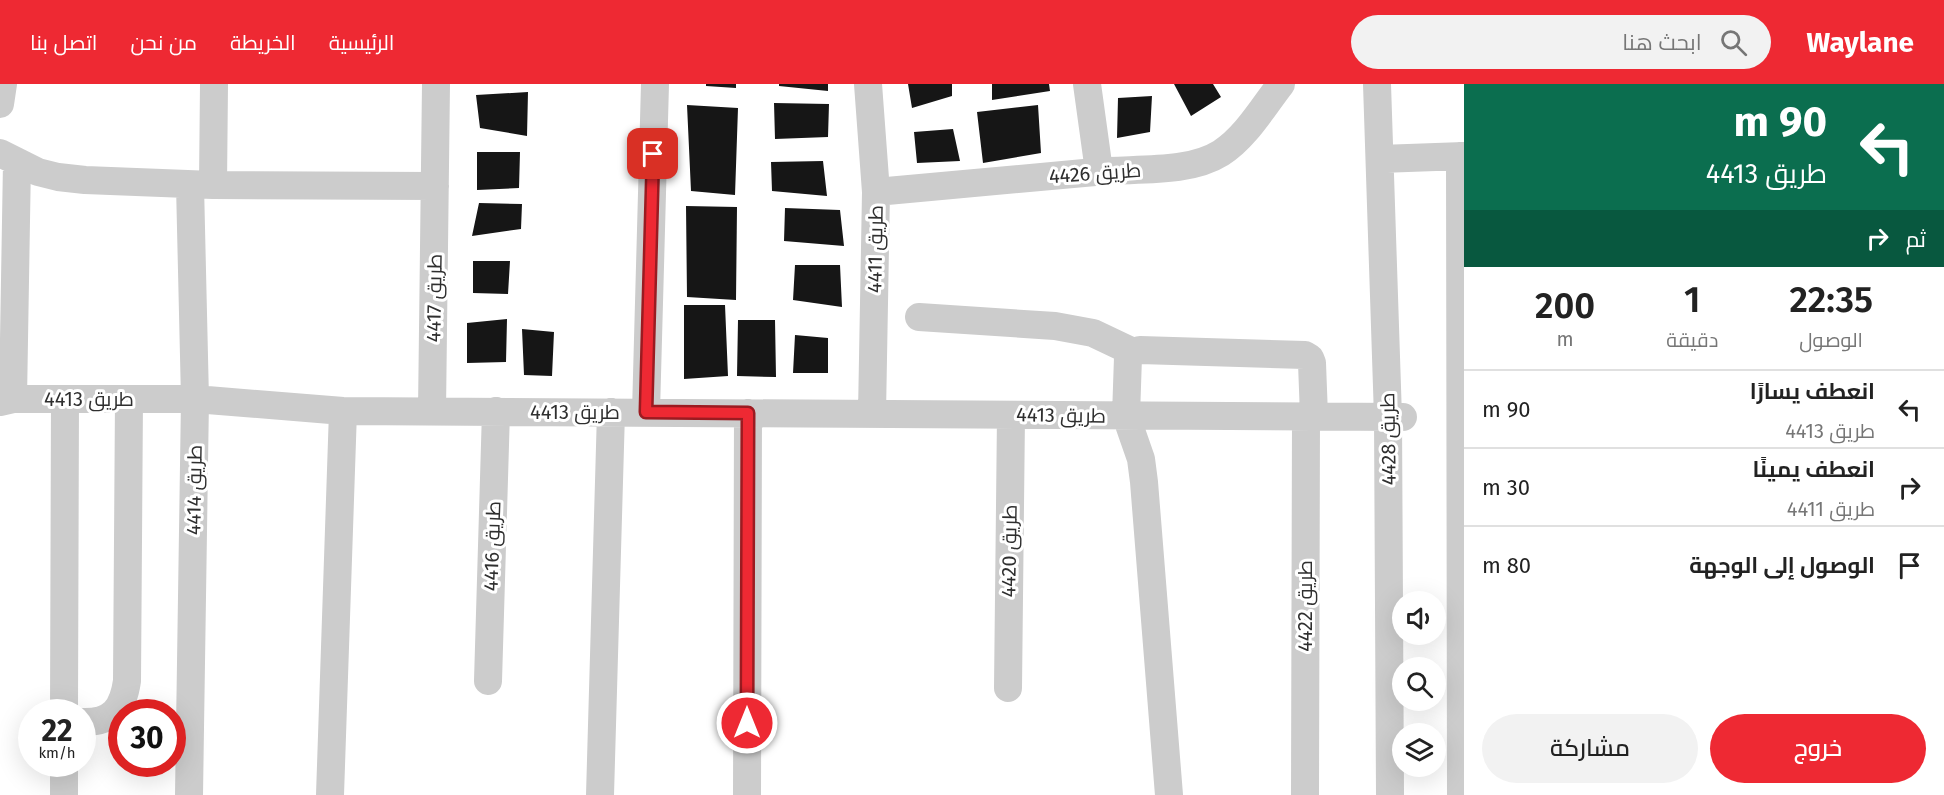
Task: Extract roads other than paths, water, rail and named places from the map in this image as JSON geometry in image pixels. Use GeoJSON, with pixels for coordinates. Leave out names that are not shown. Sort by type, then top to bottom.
{"type":"FeatureCollection","features":[{"type":"Feature","properties":{"kind":"street"},"geometry":{"type":"LineString","coordinates":[[0,104],[3,84]]}},
{"type":"Feature","properties":{"kind":"street"},"geometry":{"type":"LineString","coordinates":[[201,185],[214,84]]}},
{"type":"Feature","properties":{"kind":"street","name":"طريق 4417"},"geometry":{"type":"LineString","coordinates":[[432,411],[436,84]]}},
{"type":"Feature","properties":{"kind":"street"},"geometry":{"type":"LineString","coordinates":[[646,412],[655,84]]}},
{"type":"Feature","properties":{"kind":"street","name":"طريق 4411"},"geometry":{"type":"LineString","coordinates":[[868,84],[876,192],[872,414]]}},
{"type":"Feature","properties":{"kind":"street"},"geometry":{"type":"LineString","coordinates":[[1087,84],[1099,171]]}},
{"type":"Feature","properties":{"kind":"street","name":"طريق 4426"},"geometry":{"type":"LineString","coordinates":[[876,192],[1099,171],[1178,167],[1202,162],[1221,153],[1237,141],[1281,84]]}},
{"type":"Feature","properties":{"kind":"street","name":"طريق 4428"},"geometry":{"type":"LineString","coordinates":[[1377,84],[1389,158]]}},
{"type":"Feature","properties":{"kind":"street","name":"طريق 4428"},"geometry":{"type":"LineString","coordinates":[[1394,84],[1389,158],[1395,417],[1403,591]]}},
{"type":"Feature","properties":{"kind":"street"},"geometry":{"type":"LineString","coordinates":[[1389,158],[1462,156],[1461,795]]}},
{"type":"Feature","properties":{"kind":"street"},"geometry":{"type":"LineString","coordinates":[[6,400],[9,158],[38,172],[58,177],[201,185],[435,186]]}},
{"type":"Feature","properties":{"kind":"street","name":"طريق 4414"},"geometry":{"type":"LineString","coordinates":[[189,795],[201,185]]}},
{"type":"Feature","properties":{"kind":"street"},"geometry":{"type":"LineString","coordinates":[[919,317],[1055,326],[1093,333],[1132,352],[1128,357],[1126,416],[1141,459],[1144,482],[1168,795]]}},
{"type":"Feature","properties":{"kind":"street","name":"طريق 4422"},"geometry":{"type":"LineString","coordinates":[[1132,352],[1140,350],[1305,355],[1312,363],[1305,795]]}},
{"type":"Feature","properties":{"kind":"street"},"geometry":{"type":"LineString","coordinates":[[64,699],[65,399]]}},
{"type":"Feature","properties":{"kind":"street"},"geometry":{"type":"LineString","coordinates":[[96,720],[104,719],[117,711],[125,698],[126,689],[129,399]]}},
{"type":"Feature","properties":{"kind":"street","name":"طريق 4413"},"geometry":{"type":"LineString","coordinates":[[6,400],[195,399],[344,411],[1395,417]]}},
{"type":"Feature","properties":{"kind":"street"},"geometry":{"type":"LineString","coordinates":[[330,795],[344,411]]}},
{"type":"Feature","properties":{"kind":"street","name":"طريق 4416"},"geometry":{"type":"LineString","coordinates":[[488,681],[496,411]]}},
{"type":"Feature","properties":{"kind":"street"},"geometry":{"type":"LineString","coordinates":[[600,795],[611,412]]}},
{"type":"Feature","properties":{"kind":"street"},"geometry":{"type":"LineString","coordinates":[[747,795],[748,413]]}},
{"type":"Feature","properties":{"kind":"street","name":"طريق 4420"},"geometry":{"type":"LineString","coordinates":[[1008,688],[1011,415]]}},
{"type":"Feature","properties":{"kind":"street","name":"طريق 4428"},"geometry":{"type":"LineString","coordinates":[[1390,795],[1395,417]]}},
{"type":"Feature","properties":{"kind":"street"},"geometry":{"type":"LineString","coordinates":[[64,777],[64,795]]}},
{"type":"Feature","properties":{"kind":"street"},"geometry":{"type":"LineString","coordinates":[[1406,777],[1407,795]]}}]}
